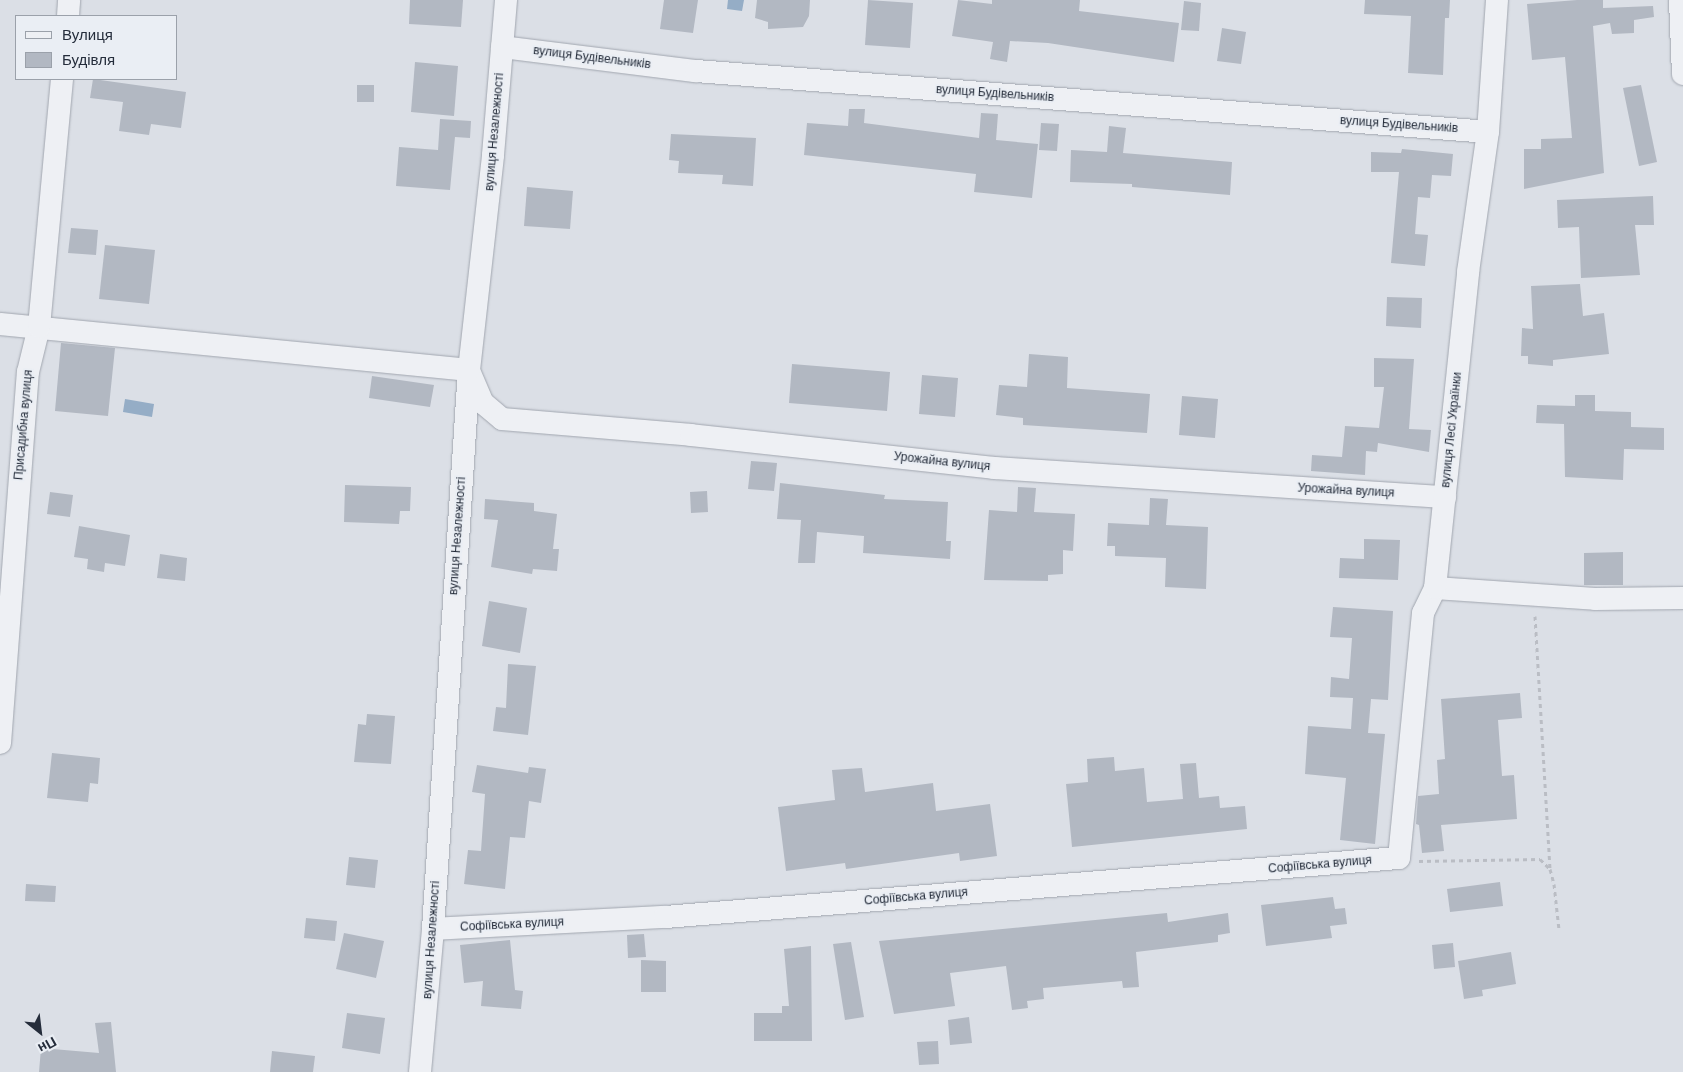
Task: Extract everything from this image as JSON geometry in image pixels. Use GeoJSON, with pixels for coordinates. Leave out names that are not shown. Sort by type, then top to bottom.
{"type":"FeatureCollection","features":[{"type":"Feature","properties":{"kind":"street"},"geometry":{"type":"LineString","coordinates":[[68,15],[70,0]]}},
{"type":"Feature","properties":{"kind":"street","name":"вулиця Незалежності"},"geometry":{"type":"LineString","coordinates":[[420,1072],[433,929],[469,370],[506,0]]}},
{"type":"Feature","properties":{"kind":"street","name":"вулиця Лесі Українки"},"geometry":{"type":"LineString","coordinates":[[1398,858],[1423,613],[1435,588],[1468,272],[1488,132],[1497,0]]}},
{"type":"Feature","properties":{"kind":"street"},"geometry":{"type":"LineString","coordinates":[[1680,0],[1683,74]]}},
{"type":"Feature","properties":{"kind":"street","name":"вулиця Будівельників"},"geometry":{"type":"LineString","coordinates":[[502,47],[706,72],[1488,132]]}},
{"type":"Feature","properties":{"kind":"street","name":"Присадибна вулиця"},"geometry":{"type":"LineString","coordinates":[[0,743],[28,372],[39,327],[62,80]]}},
{"type":"Feature","properties":{"kind":"street"},"geometry":{"type":"LineString","coordinates":[[0,324],[469,370]]}},
{"type":"Feature","properties":{"kind":"street","name":"Урожайна вулиця"},"geometry":{"type":"LineString","coordinates":[[469,370],[483,403],[502,420],[691,435],[994,468],[1445,497]]}},
{"type":"Feature","properties":{"kind":"street"},"geometry":{"type":"LineString","coordinates":[[1435,588],[1595,599],[1683,598]]}},
{"type":"Feature","properties":{"kind":"street","name":"Софіївська вулиця"},"geometry":{"type":"LineString","coordinates":[[433,929],[665,917],[1398,858]]}},
{"type":"Feature","properties":{"kind":"path"},"geometry":{"type":"LineString","coordinates":[[1535,595],[1542,777],[1550,869],[1559,929]]}},
{"type":"Feature","properties":{"kind":"path"},"geometry":{"type":"LineString","coordinates":[[1398,858],[1432,863],[1540,859],[1550,869]]}},
{"type":"Feature","properties":{"kind":"water"},"geometry":{"type":"Polygon","coordinates":[[[728,0],[744,0],[742,11],[727,9],[728,0]]]}},
{"type":"Feature","properties":{"kind":"water"},"geometry":{"type":"Polygon","coordinates":[[[125,399],[154,404],[152,417],[123,412],[125,399]]]}},
{"type":"Feature","properties":{"kind":"building"},"geometry":{"type":"Polygon","coordinates":[[[410,0],[463,0],[461,27],[409,24],[410,0]]]}},
{"type":"Feature","properties":{"kind":"building"},"geometry":{"type":"Polygon","coordinates":[[[664,0],[698,0],[693,33],[660,29],[664,0]]]}},
{"type":"Feature","properties":{"kind":"building"},"geometry":{"type":"Polygon","coordinates":[[[757,0],[810,0],[809,16],[803,27],[768,29],[768,22],[755,18],[757,0]]]}},
{"type":"Feature","properties":{"kind":"building"},"geometry":{"type":"Polygon","coordinates":[[[868,0],[913,3],[910,48],[865,45],[868,0]]]}},
{"type":"Feature","properties":{"kind":"building"},"geometry":{"type":"Polygon","coordinates":[[[958,0],[992,4],[992,0],[1080,0],[1079,11],[1179,23],[1174,62],[1048,43],[1010,41],[1007,62],[990,59],[993,42],[952,36],[958,0]]]}},
{"type":"Feature","properties":{"kind":"building"},"geometry":{"type":"Polygon","coordinates":[[[1365,0],[1450,0],[1449,18],[1445,18],[1443,75],[1408,73],[1411,16],[1364,14],[1365,0]]]}},
{"type":"Feature","properties":{"kind":"building"},"geometry":{"type":"Polygon","coordinates":[[[1603,0],[1603,8],[1653,6],[1654,17],[1634,20],[1634,33],[1612,34],[1610,23],[1593,26],[1604,173],[1524,189],[1524,149],[1541,149],[1541,139],[1572,138],[1565,57],[1532,60],[1527,4],[1603,0]]]}},
{"type":"Feature","properties":{"kind":"building"},"geometry":{"type":"Polygon","coordinates":[[[1184,1],[1201,3],[1199,31],[1181,30],[1184,1]]]}},
{"type":"Feature","properties":{"kind":"building"},"geometry":{"type":"Polygon","coordinates":[[[1222,28],[1246,32],[1241,64],[1217,61],[1222,28]]]}},
{"type":"Feature","properties":{"kind":"building"},"geometry":{"type":"Polygon","coordinates":[[[415,62],[458,66],[454,116],[411,112],[415,62]]]}},
{"type":"Feature","properties":{"kind":"building"},"geometry":{"type":"Polygon","coordinates":[[[93,80],[186,92],[181,128],[151,124],[149,135],[119,131],[123,102],[90,98],[93,80]]]}},
{"type":"Feature","properties":{"kind":"building"},"geometry":{"type":"Polygon","coordinates":[[[357,85],[374,85],[374,102],[357,102],[357,85]]]}},
{"type":"Feature","properties":{"kind":"building"},"geometry":{"type":"Polygon","coordinates":[[[1641,85],[1657,162],[1639,166],[1623,88],[1641,85]]]}},
{"type":"Feature","properties":{"kind":"building"},"geometry":{"type":"Polygon","coordinates":[[[849,109],[865,109],[864,123],[979,138],[981,113],[998,114],[996,140],[1038,144],[1032,198],[974,192],[976,174],[804,155],[807,123],[848,126],[849,109]]]}},
{"type":"Feature","properties":{"kind":"building"},"geometry":{"type":"Polygon","coordinates":[[[440,119],[471,121],[470,138],[455,137],[450,190],[396,186],[399,147],[438,150],[440,119]]]}},
{"type":"Feature","properties":{"kind":"building"},"geometry":{"type":"Polygon","coordinates":[[[1041,123],[1059,124],[1057,151],[1039,150],[1041,123]]]}},
{"type":"Feature","properties":{"kind":"building"},"geometry":{"type":"Polygon","coordinates":[[[1109,126],[1126,128],[1123,153],[1232,162],[1230,195],[1132,187],[1132,184],[1070,182],[1071,150],[1107,152],[1109,126]]]}},
{"type":"Feature","properties":{"kind":"building"},"geometry":{"type":"Polygon","coordinates":[[[671,134],[756,138],[753,186],[722,184],[723,175],[678,173],[679,161],[669,160],[671,134]]]}},
{"type":"Feature","properties":{"kind":"building"},"geometry":{"type":"Polygon","coordinates":[[[1402,149],[1453,154],[1451,176],[1432,175],[1430,198],[1418,197],[1415,234],[1428,235],[1425,266],[1391,263],[1399,172],[1371,172],[1371,152],[1401,153],[1402,149]]]}},
{"type":"Feature","properties":{"kind":"building"},"geometry":{"type":"Polygon","coordinates":[[[527,187],[573,191],[570,229],[524,226],[527,187]]]}},
{"type":"Feature","properties":{"kind":"building"},"geometry":{"type":"Polygon","coordinates":[[[1653,196],[1654,225],[1635,225],[1640,275],[1581,278],[1579,227],[1558,228],[1557,200],[1653,196]]]}},
{"type":"Feature","properties":{"kind":"building"},"geometry":{"type":"Polygon","coordinates":[[[71,228],[98,230],[96,255],[68,253],[71,228]]]}},
{"type":"Feature","properties":{"kind":"building"},"geometry":{"type":"Polygon","coordinates":[[[105,245],[155,250],[149,304],[99,299],[105,245]]]}},
{"type":"Feature","properties":{"kind":"building"},"geometry":{"type":"Polygon","coordinates":[[[1580,284],[1583,316],[1604,313],[1609,354],[1553,360],[1553,366],[1528,364],[1528,356],[1521,356],[1522,328],[1533,329],[1531,286],[1580,284]]]}},
{"type":"Feature","properties":{"kind":"building"},"geometry":{"type":"Polygon","coordinates":[[[1387,297],[1422,298],[1421,328],[1386,326],[1387,297]]]}},
{"type":"Feature","properties":{"kind":"building"},"geometry":{"type":"Polygon","coordinates":[[[61,343],[115,348],[108,416],[55,411],[61,343]]]}},
{"type":"Feature","properties":{"kind":"building"},"geometry":{"type":"Polygon","coordinates":[[[1029,354],[1068,357],[1067,388],[1150,394],[1147,433],[1023,425],[1023,418],[996,415],[999,385],[1027,387],[1029,354]]]}},
{"type":"Feature","properties":{"kind":"building"},"geometry":{"type":"Polygon","coordinates":[[[1374,358],[1414,359],[1409,429],[1431,430],[1429,452],[1378,443],[1377,452],[1366,451],[1365,475],[1311,471],[1312,455],[1342,457],[1345,426],[1379,428],[1384,387],[1374,387],[1374,358]]]}},
{"type":"Feature","properties":{"kind":"building"},"geometry":{"type":"Polygon","coordinates":[[[792,364],[890,372],[887,411],[789,403],[792,364]]]}},
{"type":"Feature","properties":{"kind":"building"},"geometry":{"type":"Polygon","coordinates":[[[922,375],[958,378],[955,417],[919,414],[922,375]]]}},
{"type":"Feature","properties":{"kind":"building"},"geometry":{"type":"Polygon","coordinates":[[[372,376],[434,385],[430,407],[369,398],[372,376]]]}},
{"type":"Feature","properties":{"kind":"building"},"geometry":{"type":"Polygon","coordinates":[[[1575,395],[1595,395],[1595,411],[1631,412],[1631,427],[1664,428],[1664,450],[1624,449],[1623,480],[1565,477],[1564,424],[1536,423],[1537,405],[1575,406],[1575,395]]]}},
{"type":"Feature","properties":{"kind":"building"},"geometry":{"type":"Polygon","coordinates":[[[1182,396],[1218,399],[1215,438],[1179,435],[1182,396]]]}},
{"type":"Feature","properties":{"kind":"building"},"geometry":{"type":"Polygon","coordinates":[[[751,461],[777,463],[774,491],[748,489],[751,461]]]}},
{"type":"Feature","properties":{"kind":"building"},"geometry":{"type":"Polygon","coordinates":[[[780,483],[885,495],[884,499],[948,502],[946,541],[951,541],[950,559],[863,553],[864,536],[817,532],[815,563],[798,563],[801,520],[777,519],[780,483]]]}},
{"type":"Feature","properties":{"kind":"building"},"geometry":{"type":"Polygon","coordinates":[[[345,485],[411,487],[410,511],[400,511],[399,524],[344,522],[345,485]]]}},
{"type":"Feature","properties":{"kind":"building"},"geometry":{"type":"Polygon","coordinates":[[[1018,487],[1036,488],[1034,512],[1075,514],[1073,551],[1063,550],[1063,574],[1048,575],[1048,581],[984,580],[989,510],[1017,512],[1018,487]]]}},
{"type":"Feature","properties":{"kind":"building"},"geometry":{"type":"Polygon","coordinates":[[[707,491],[708,512],[691,513],[690,492],[707,491]]]}},
{"type":"Feature","properties":{"kind":"building"},"geometry":{"type":"Polygon","coordinates":[[[50,492],[73,495],[70,517],[47,514],[50,492]]]}},
{"type":"Feature","properties":{"kind":"building"},"geometry":{"type":"Polygon","coordinates":[[[1150,498],[1168,499],[1166,525],[1208,527],[1206,589],[1165,587],[1166,558],[1115,556],[1115,546],[1107,546],[1108,523],[1149,525],[1150,498]]]}},
{"type":"Feature","properties":{"kind":"building"},"geometry":{"type":"Polygon","coordinates":[[[485,499],[534,503],[534,511],[557,514],[553,549],[559,549],[557,571],[533,569],[532,574],[491,567],[498,520],[484,519],[485,499]]]}},
{"type":"Feature","properties":{"kind":"building"},"geometry":{"type":"Polygon","coordinates":[[[79,526],[130,535],[125,566],[105,563],[104,572],[87,569],[88,559],[74,557],[79,526]]]}},
{"type":"Feature","properties":{"kind":"building"},"geometry":{"type":"Polygon","coordinates":[[[1364,539],[1400,540],[1398,580],[1339,578],[1340,558],[1364,559],[1364,539]]]}},
{"type":"Feature","properties":{"kind":"building"},"geometry":{"type":"Polygon","coordinates":[[[1623,552],[1623,585],[1584,585],[1584,553],[1623,552]]]}},
{"type":"Feature","properties":{"kind":"building"},"geometry":{"type":"Polygon","coordinates":[[[160,554],[187,558],[185,581],[157,578],[160,554]]]}},
{"type":"Feature","properties":{"kind":"building"},"geometry":{"type":"Polygon","coordinates":[[[489,601],[527,608],[520,653],[482,646],[489,601]]]}},
{"type":"Feature","properties":{"kind":"building"},"geometry":{"type":"Polygon","coordinates":[[[1333,607],[1393,611],[1388,700],[1371,699],[1368,733],[1385,734],[1375,844],[1340,840],[1346,778],[1305,774],[1308,726],[1351,729],[1353,698],[1330,697],[1331,677],[1349,679],[1352,638],[1330,637],[1333,607]]]}},
{"type":"Feature","properties":{"kind":"building"},"geometry":{"type":"Polygon","coordinates":[[[508,664],[536,666],[528,735],[493,731],[496,707],[506,708],[508,664]]]}},
{"type":"Feature","properties":{"kind":"building"},"geometry":{"type":"Polygon","coordinates":[[[1520,693],[1522,718],[1498,720],[1502,776],[1514,775],[1517,819],[1441,825],[1444,851],[1422,853],[1419,825],[1416,824],[1418,796],[1439,794],[1437,760],[1445,759],[1441,699],[1520,693]]]}},
{"type":"Feature","properties":{"kind":"building"},"geometry":{"type":"Polygon","coordinates":[[[367,714],[395,716],[391,764],[354,762],[358,724],[366,725],[367,714]]]}},
{"type":"Feature","properties":{"kind":"building"},"geometry":{"type":"Polygon","coordinates":[[[52,753],[100,758],[98,784],[90,783],[88,802],[47,798],[52,753]]]}},
{"type":"Feature","properties":{"kind":"building"},"geometry":{"type":"Polygon","coordinates":[[[1114,757],[1115,771],[1144,768],[1147,802],[1183,799],[1180,764],[1196,763],[1199,798],[1219,796],[1220,808],[1245,806],[1247,829],[1072,847],[1066,784],[1088,782],[1087,759],[1114,757]]]}},
{"type":"Feature","properties":{"kind":"building"},"geometry":{"type":"Polygon","coordinates":[[[477,765],[528,773],[529,767],[546,769],[541,803],[529,801],[525,838],[510,837],[505,889],[464,884],[468,850],[481,851],[485,794],[472,792],[477,765]]]}},
{"type":"Feature","properties":{"kind":"building"},"geometry":{"type":"Polygon","coordinates":[[[862,768],[865,792],[933,783],[936,811],[990,804],[997,856],[960,861],[959,853],[846,869],[845,863],[786,871],[778,807],[835,800],[832,770],[862,768]]]}},
{"type":"Feature","properties":{"kind":"building"},"geometry":{"type":"Polygon","coordinates":[[[349,857],[378,860],[375,888],[346,885],[349,857]]]}},
{"type":"Feature","properties":{"kind":"building"},"geometry":{"type":"Polygon","coordinates":[[[1500,882],[1503,906],[1450,912],[1447,889],[1500,882]]]}},
{"type":"Feature","properties":{"kind":"building"},"geometry":{"type":"Polygon","coordinates":[[[26,884],[56,886],[55,902],[25,901],[26,884]]]}},
{"type":"Feature","properties":{"kind":"building"},"geometry":{"type":"Polygon","coordinates":[[[1333,897],[1335,909],[1345,908],[1347,924],[1330,926],[1332,938],[1266,946],[1261,905],[1333,897]]]}},
{"type":"Feature","properties":{"kind":"building"},"geometry":{"type":"Polygon","coordinates":[[[1167,913],[1168,922],[1228,913],[1230,933],[1218,935],[1218,942],[1136,952],[1139,987],[1123,988],[1122,981],[1043,988],[1044,999],[1027,1001],[1028,1008],[1012,1010],[1006,966],[950,973],[955,1006],[894,1014],[879,941],[1167,913]]]}},
{"type":"Feature","properties":{"kind":"building"},"geometry":{"type":"Polygon","coordinates":[[[306,918],[337,921],[335,941],[304,938],[306,918]]]}},
{"type":"Feature","properties":{"kind":"building"},"geometry":{"type":"Polygon","coordinates":[[[344,933],[384,941],[376,978],[336,969],[344,933]]]}},
{"type":"Feature","properties":{"kind":"building"},"geometry":{"type":"Polygon","coordinates":[[[644,934],[646,957],[628,958],[627,935],[644,934]]]}},
{"type":"Feature","properties":{"kind":"building"},"geometry":{"type":"Polygon","coordinates":[[[510,940],[515,990],[523,991],[521,1009],[481,1006],[483,981],[464,983],[460,945],[510,940]]]}},
{"type":"Feature","properties":{"kind":"building"},"geometry":{"type":"Polygon","coordinates":[[[851,942],[864,1017],[845,1020],[833,944],[851,942]]]}},
{"type":"Feature","properties":{"kind":"building"},"geometry":{"type":"Polygon","coordinates":[[[1453,943],[1455,967],[1434,969],[1432,945],[1453,943]]]}},
{"type":"Feature","properties":{"kind":"building"},"geometry":{"type":"Polygon","coordinates":[[[811,946],[812,1041],[754,1041],[754,1013],[782,1013],[782,1006],[789,1006],[784,949],[811,946]]]}},
{"type":"Feature","properties":{"kind":"building"},"geometry":{"type":"Polygon","coordinates":[[[1511,952],[1516,984],[1482,990],[1483,996],[1464,999],[1458,961],[1511,952]]]}},
{"type":"Feature","properties":{"kind":"building"},"geometry":{"type":"Polygon","coordinates":[[[641,960],[666,961],[666,992],[641,992],[641,960]]]}},
{"type":"Feature","properties":{"kind":"building"},"geometry":{"type":"Polygon","coordinates":[[[347,1013],[385,1018],[380,1054],[342,1048],[347,1013]]]}},
{"type":"Feature","properties":{"kind":"building"},"geometry":{"type":"Polygon","coordinates":[[[969,1017],[972,1043],[950,1045],[948,1020],[969,1017]]]}},
{"type":"Feature","properties":{"kind":"building"},"geometry":{"type":"Polygon","coordinates":[[[111,1022],[116,1072],[39,1072],[41,1048],[99,1053],[95,1023],[111,1022]]]}},
{"type":"Feature","properties":{"kind":"building"},"geometry":{"type":"Polygon","coordinates":[[[938,1041],[939,1064],[919,1065],[917,1042],[938,1041]]]}},
{"type":"Feature","properties":{"kind":"building"},"geometry":{"type":"Polygon","coordinates":[[[272,1051],[315,1056],[313,1072],[270,1072],[272,1051]]]}}]}
